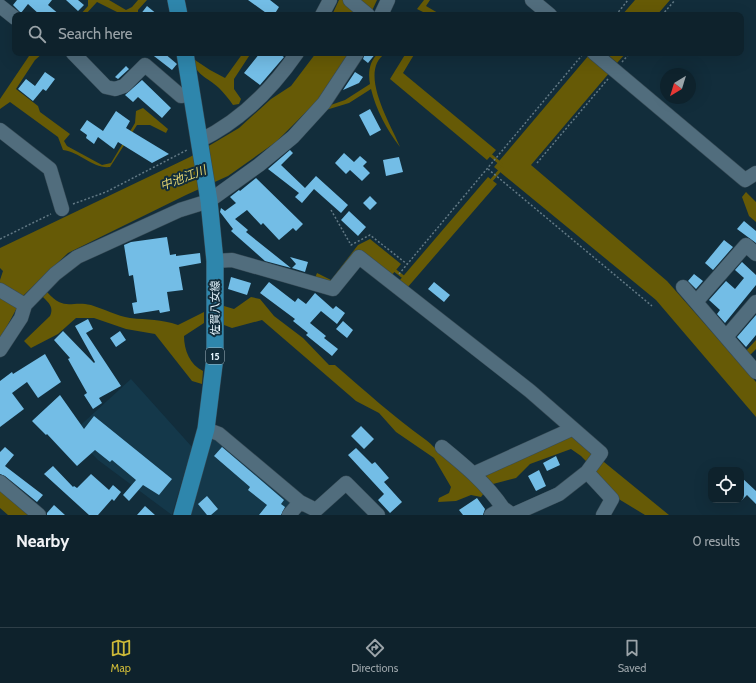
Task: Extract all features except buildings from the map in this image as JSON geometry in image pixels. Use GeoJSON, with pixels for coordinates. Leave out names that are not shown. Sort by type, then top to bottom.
{"type":"FeatureCollection","features":[{"type":"Feature","properties":{"kind":"main road"},"geometry":{"type":"LineString","coordinates":[[176,0],[178,12]]}},
{"type":"Feature","properties":{"kind":"main road","name":"15"},"geometry":{"type":"LineString","coordinates":[[186,56],[208,198]]}},
{"type":"Feature","properties":{"kind":"main road","name":"佐賀八女線"},"geometry":{"type":"LineString","coordinates":[[182,515],[206,429],[215,357],[215,261],[208,198]]}},
{"type":"Feature","properties":{"kind":"street"},"geometry":{"type":"LineString","coordinates":[[324,12],[330,0]]}},
{"type":"Feature","properties":{"kind":"street"},"geometry":{"type":"LineString","coordinates":[[350,0],[364,12]]}},
{"type":"Feature","properties":{"kind":"street"},"geometry":{"type":"LineString","coordinates":[[382,12],[388,0]]}},
{"type":"Feature","properties":{"kind":"street"},"geometry":{"type":"LineString","coordinates":[[532,0],[546,12]]}},
{"type":"Feature","properties":{"kind":"street"},"geometry":{"type":"LineString","coordinates":[[0,6],[12,16]]}},
{"type":"Feature","properties":{"kind":"street"},"geometry":{"type":"LineString","coordinates":[[76,56],[106,87],[114,89],[124,86],[145,65],[181,96],[192,94]]}},
{"type":"Feature","properties":{"kind":"street"},"geometry":{"type":"LineString","coordinates":[[200,143],[256,103],[295,56]]}},
{"type":"Feature","properties":{"kind":"street"},"geometry":{"type":"LineString","coordinates":[[0,350],[21,318],[25,305],[55,274],[77,257],[208,198],[259,165],[293,137],[324,103],[355,56]]}},
{"type":"Feature","properties":{"kind":"street"},"geometry":{"type":"LineString","coordinates":[[595,56],[745,180],[756,173]]}},
{"type":"Feature","properties":{"kind":"street"},"geometry":{"type":"LineString","coordinates":[[0,130],[50,169],[62,209]]}},
{"type":"Feature","properties":{"kind":"street"},"geometry":{"type":"LineString","coordinates":[[696,302],[746,245],[756,254]]}},
{"type":"Feature","properties":{"kind":"street"},"geometry":{"type":"LineString","coordinates":[[215,261],[232,260],[333,290],[359,257],[530,391],[601,453],[587,472],[559,494],[509,513],[491,515]]}},
{"type":"Feature","properties":{"kind":"street"},"geometry":{"type":"LineString","coordinates":[[683,287],[756,372]]}},
{"type":"Feature","properties":{"kind":"street"},"geometry":{"type":"LineString","coordinates":[[0,290],[25,305]]}},
{"type":"Feature","properties":{"kind":"street"},"geometry":{"type":"LineString","coordinates":[[726,337],[756,302]]}},
{"type":"Feature","properties":{"kind":"street"},"geometry":{"type":"LineString","coordinates":[[206,429],[219,434],[300,502],[316,510],[346,483],[378,515]]}},
{"type":"Feature","properties":{"kind":"street"},"geometry":{"type":"LineString","coordinates":[[475,473],[572,429]]}},
{"type":"Feature","properties":{"kind":"street"},"geometry":{"type":"LineString","coordinates":[[442,447],[475,473],[509,513]]}},
{"type":"Feature","properties":{"kind":"street"},"geometry":{"type":"LineString","coordinates":[[587,472],[612,499],[603,515]]}},
{"type":"Feature","properties":{"kind":"street"},"geometry":{"type":"LineString","coordinates":[[0,482],[39,515]]}},
{"type":"Feature","properties":{"kind":"street"},"geometry":{"type":"LineString","coordinates":[[289,515],[300,502]]}},
{"type":"Feature","properties":{"kind":"path"},"geometry":{"type":"LineString","coordinates":[[618,12],[628,0]]}},
{"type":"Feature","properties":{"kind":"path"},"geometry":{"type":"LineString","coordinates":[[665,12],[675,0]]}},
{"type":"Feature","properties":{"kind":"path"},"geometry":{"type":"LineString","coordinates":[[401,271],[494,160],[595,56]]}},
{"type":"Feature","properties":{"kind":"path"},"geometry":{"type":"LineString","coordinates":[[537,162],[628,56]]}},
{"type":"Feature","properties":{"kind":"path"},"geometry":{"type":"LineString","coordinates":[[0,239],[62,209],[113,188],[182,154],[200,143]]}},
{"type":"Feature","properties":{"kind":"path"},"geometry":{"type":"LineString","coordinates":[[487,168],[652,306]]}},
{"type":"Feature","properties":{"kind":"path"},"geometry":{"type":"LineString","coordinates":[[331,210],[351,245],[370,235],[407,264]]}},
{"type":"Feature","properties":{"kind":"shaded area"},"geometry":{"type":"Polygon","coordinates":[[[131,379],[192,447],[172,515],[98,460],[72,433],[131,379]]]}},
{"type":"Feature","properties":{"kind":"shaded area"},"geometry":{"type":"Polygon","coordinates":[[[215,424],[306,500],[294,515],[189,515],[215,424]]]}},
{"type":"Feature","properties":{"kind":"water"},"geometry":{"type":"Polygon","coordinates":[[[88,0],[109,0],[126,10],[132,7],[138,0],[147,0],[138,12],[117,12],[97,2],[88,12],[83,12],[88,6],[88,0]]]}},
{"type":"Feature","properties":{"kind":"water"},"geometry":{"type":"Polygon","coordinates":[[[339,0],[377,0],[371,12],[333,12],[339,0]]]}},
{"type":"Feature","properties":{"kind":"water"},"geometry":{"type":"Polygon","coordinates":[[[424,0],[430,0],[426,6],[436,12],[423,12],[417,9],[424,0]]]}},
{"type":"Feature","properties":{"kind":"water"},"geometry":{"type":"Polygon","coordinates":[[[635,0],[670,0],[660,12],[625,12],[635,0]]]}},
{"type":"Feature","properties":{"kind":"water"},"geometry":{"type":"Polygon","coordinates":[[[29,56],[40,56],[35,60],[16,89],[38,106],[40,112],[70,134],[64,141],[67,146],[102,165],[111,163],[135,123],[136,111],[143,108],[168,129],[166,133],[150,125],[137,125],[110,167],[104,167],[92,163],[69,151],[63,150],[58,137],[10,102],[0,109],[0,99],[29,56]]]}},
{"type":"Feature","properties":{"kind":"water"},"geometry":{"type":"Polygon","coordinates":[[[241,56],[249,56],[234,79],[234,89],[241,99],[239,104],[233,105],[219,88],[199,72],[192,58],[210,70],[225,78],[241,56]]]}},
{"type":"Feature","properties":{"kind":"water","name":"中池江川"},"geometry":{"type":"Polygon","coordinates":[[[314,56],[348,56],[320,98],[276,142],[228,176],[68,253],[24,295],[0,339],[0,280],[3,271],[0,268],[0,248],[190,157],[239,128],[271,99],[291,86],[314,56]]]}},
{"type":"Feature","properties":{"kind":"water"},"geometry":{"type":"Polygon","coordinates":[[[376,56],[383,56],[378,61],[375,72],[375,85],[384,112],[400,147],[382,120],[371,89],[349,103],[326,110],[325,107],[345,100],[370,84],[370,67],[376,56]]]}},
{"type":"Feature","properties":{"kind":"water"},"geometry":{"type":"Polygon","coordinates":[[[404,56],[413,56],[403,73],[496,150],[487,160],[390,79],[404,56]]]}},
{"type":"Feature","properties":{"kind":"water"},"geometry":{"type":"Polygon","coordinates":[[[588,56],[590,56],[610,72],[531,165],[667,281],[756,382],[756,417],[656,300],[494,167],[588,56]]]}},
{"type":"Feature","properties":{"kind":"water"},"geometry":{"type":"Polygon","coordinates":[[[609,56],[623,56],[617,63],[609,56]]]}},
{"type":"Feature","properties":{"kind":"water"},"geometry":{"type":"Polygon","coordinates":[[[488,177],[497,184],[407,288],[399,281],[488,177]]]}},
{"type":"Feature","properties":{"kind":"water"},"geometry":{"type":"Polygon","coordinates":[[[746,192],[756,202],[756,222],[749,216],[742,197],[746,192]]]}},
{"type":"Feature","properties":{"kind":"water"},"geometry":{"type":"Polygon","coordinates":[[[370,239],[401,264],[391,276],[358,251],[334,282],[315,278],[317,273],[331,280],[358,245],[370,239]]]}},
{"type":"Feature","properties":{"kind":"water"},"geometry":{"type":"Polygon","coordinates":[[[47,292],[53,298],[64,304],[91,305],[125,317],[160,321],[178,325],[204,312],[204,323],[184,336],[185,347],[191,361],[203,371],[202,384],[192,381],[155,334],[126,329],[94,318],[76,318],[58,334],[31,348],[24,341],[50,316],[51,313],[50,305],[42,296],[47,292]]]}},
{"type":"Feature","properties":{"kind":"water"},"geometry":{"type":"Polygon","coordinates":[[[251,297],[260,299],[274,316],[303,338],[329,365],[335,365],[391,413],[445,455],[484,493],[481,497],[471,495],[456,501],[438,502],[439,498],[449,493],[451,487],[434,458],[396,432],[379,413],[356,401],[262,320],[232,328],[224,325],[224,306],[234,309],[251,297]]]}},
{"type":"Feature","properties":{"kind":"water"},"geometry":{"type":"Polygon","coordinates":[[[756,340],[756,349],[749,356],[745,352],[756,340]]]}},
{"type":"Feature","properties":{"kind":"water"},"geometry":{"type":"Polygon","coordinates":[[[572,435],[592,451],[593,459],[587,462],[571,449],[530,464],[516,478],[493,484],[484,474],[572,435]]]}},
{"type":"Feature","properties":{"kind":"water"},"geometry":{"type":"Polygon","coordinates":[[[604,462],[669,515],[645,515],[617,498],[594,470],[598,463],[604,462]]]}},
{"type":"Feature","properties":{"kind":"water"},"geometry":{"type":"Polygon","coordinates":[[[0,487],[33,515],[8,515],[0,508],[0,487]]]}},
{"type":"Feature","properties":{"kind":"waterway"},"geometry":{"type":"LineString","coordinates":[[488,153],[501,164]]}},
{"type":"Feature","properties":{"kind":"waterway"},"geometry":{"type":"LineString","coordinates":[[490,182],[502,168]]}},
{"type":"Feature","properties":{"kind":"waterway"},"geometry":{"type":"LineString","coordinates":[[393,269],[406,279]]}}]}
